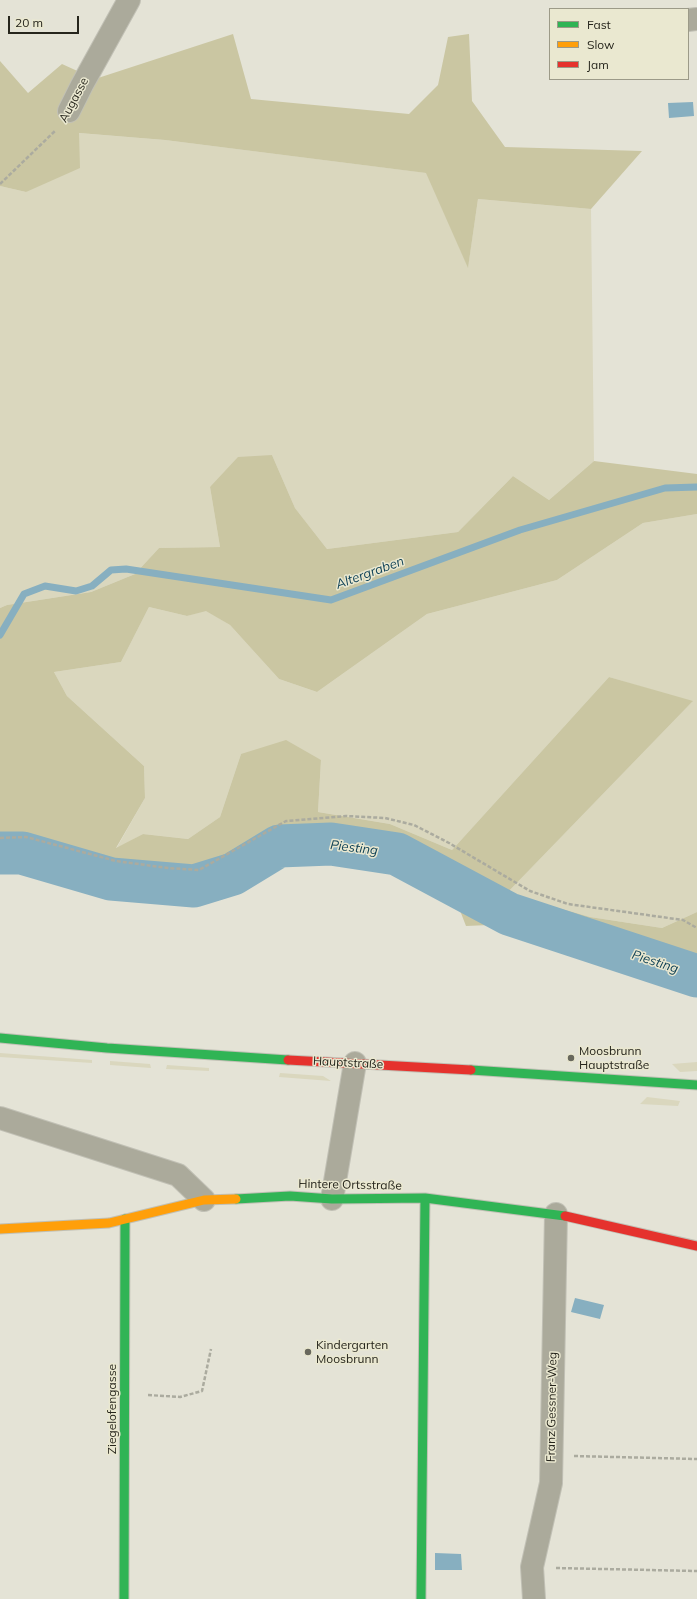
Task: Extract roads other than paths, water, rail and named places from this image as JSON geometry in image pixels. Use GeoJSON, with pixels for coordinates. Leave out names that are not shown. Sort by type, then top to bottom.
{"type":"FeatureCollection","features":[{"type":"Feature","properties":{"kind":"street","name":"Augasse"},"geometry":{"type":"LineString","coordinates":[[70,111],[82,85],[129,0]]}},
{"type":"Feature","properties":{"kind":"street","name":"Hauptstraße"},"geometry":{"type":"LineString","coordinates":[[0,1038],[214,1056],[356,1063],[697,1084]]}},
{"type":"Feature","properties":{"kind":"street"},"geometry":{"type":"LineString","coordinates":[[332,1199],[356,1063]]}},
{"type":"Feature","properties":{"kind":"street"},"geometry":{"type":"LineString","coordinates":[[0,1118],[178,1175],[204,1200]]}},
{"type":"Feature","properties":{"kind":"street","name":"Hintere Ortsstraße"},"geometry":{"type":"LineString","coordinates":[[0,1229],[109,1223],[204,1200],[290,1196],[332,1199],[425,1198],[556,1214],[697,1246]]}},
{"type":"Feature","properties":{"kind":"street"},"geometry":{"type":"LineString","coordinates":[[421,1599],[425,1198]]}},
{"type":"Feature","properties":{"kind":"street","name":"Franz Gessner-Weg"},"geometry":{"type":"LineString","coordinates":[[534,1599],[532,1567],[551,1483],[556,1214]]}},
{"type":"Feature","properties":{"kind":"street","name":"Ziegelofengasse"},"geometry":{"type":"LineString","coordinates":[[124,1599],[125,1219]]}},
{"type":"Feature","properties":{"kind":"water"},"geometry":{"type":"Polygon","coordinates":[[[693,102],[694,116],[669,118],[668,103],[693,102]]]}},
{"type":"Feature","properties":{"kind":"water"},"geometry":{"type":"Polygon","coordinates":[[[575,1298],[604,1305],[600,1319],[571,1312],[575,1298]]]}},
{"type":"Feature","properties":{"kind":"water"},"geometry":{"type":"Polygon","coordinates":[[[435,1553],[461,1554],[462,1570],[435,1570],[435,1553]]]}},
{"type":"Feature","properties":{"kind":"waterway","name":"Altergraben"},"geometry":{"type":"LineString","coordinates":[[0,635],[24,594],[45,586],[76,591],[92,586],[111,570],[126,569],[331,600],[520,530],[665,488],[697,487]]}},
{"type":"Feature","properties":{"kind":"waterway","name":"Piesting"},"geometry":{"type":"LineString","coordinates":[[0,853],[22,853],[111,879],[194,886],[233,874],[279,846],[331,844],[397,854],[509,914],[697,976]]}},
{"type":"Feature","properties":{"kind":"place","name":"Moosbrunn Hauptstraße"},"geometry":{"type":"Point","coordinates":[571,1058]}},
{"type":"Feature","properties":{"kind":"place","name":"Kindergarten Moosbrunn"},"geometry":{"type":"Point","coordinates":[308,1352]}}]}
